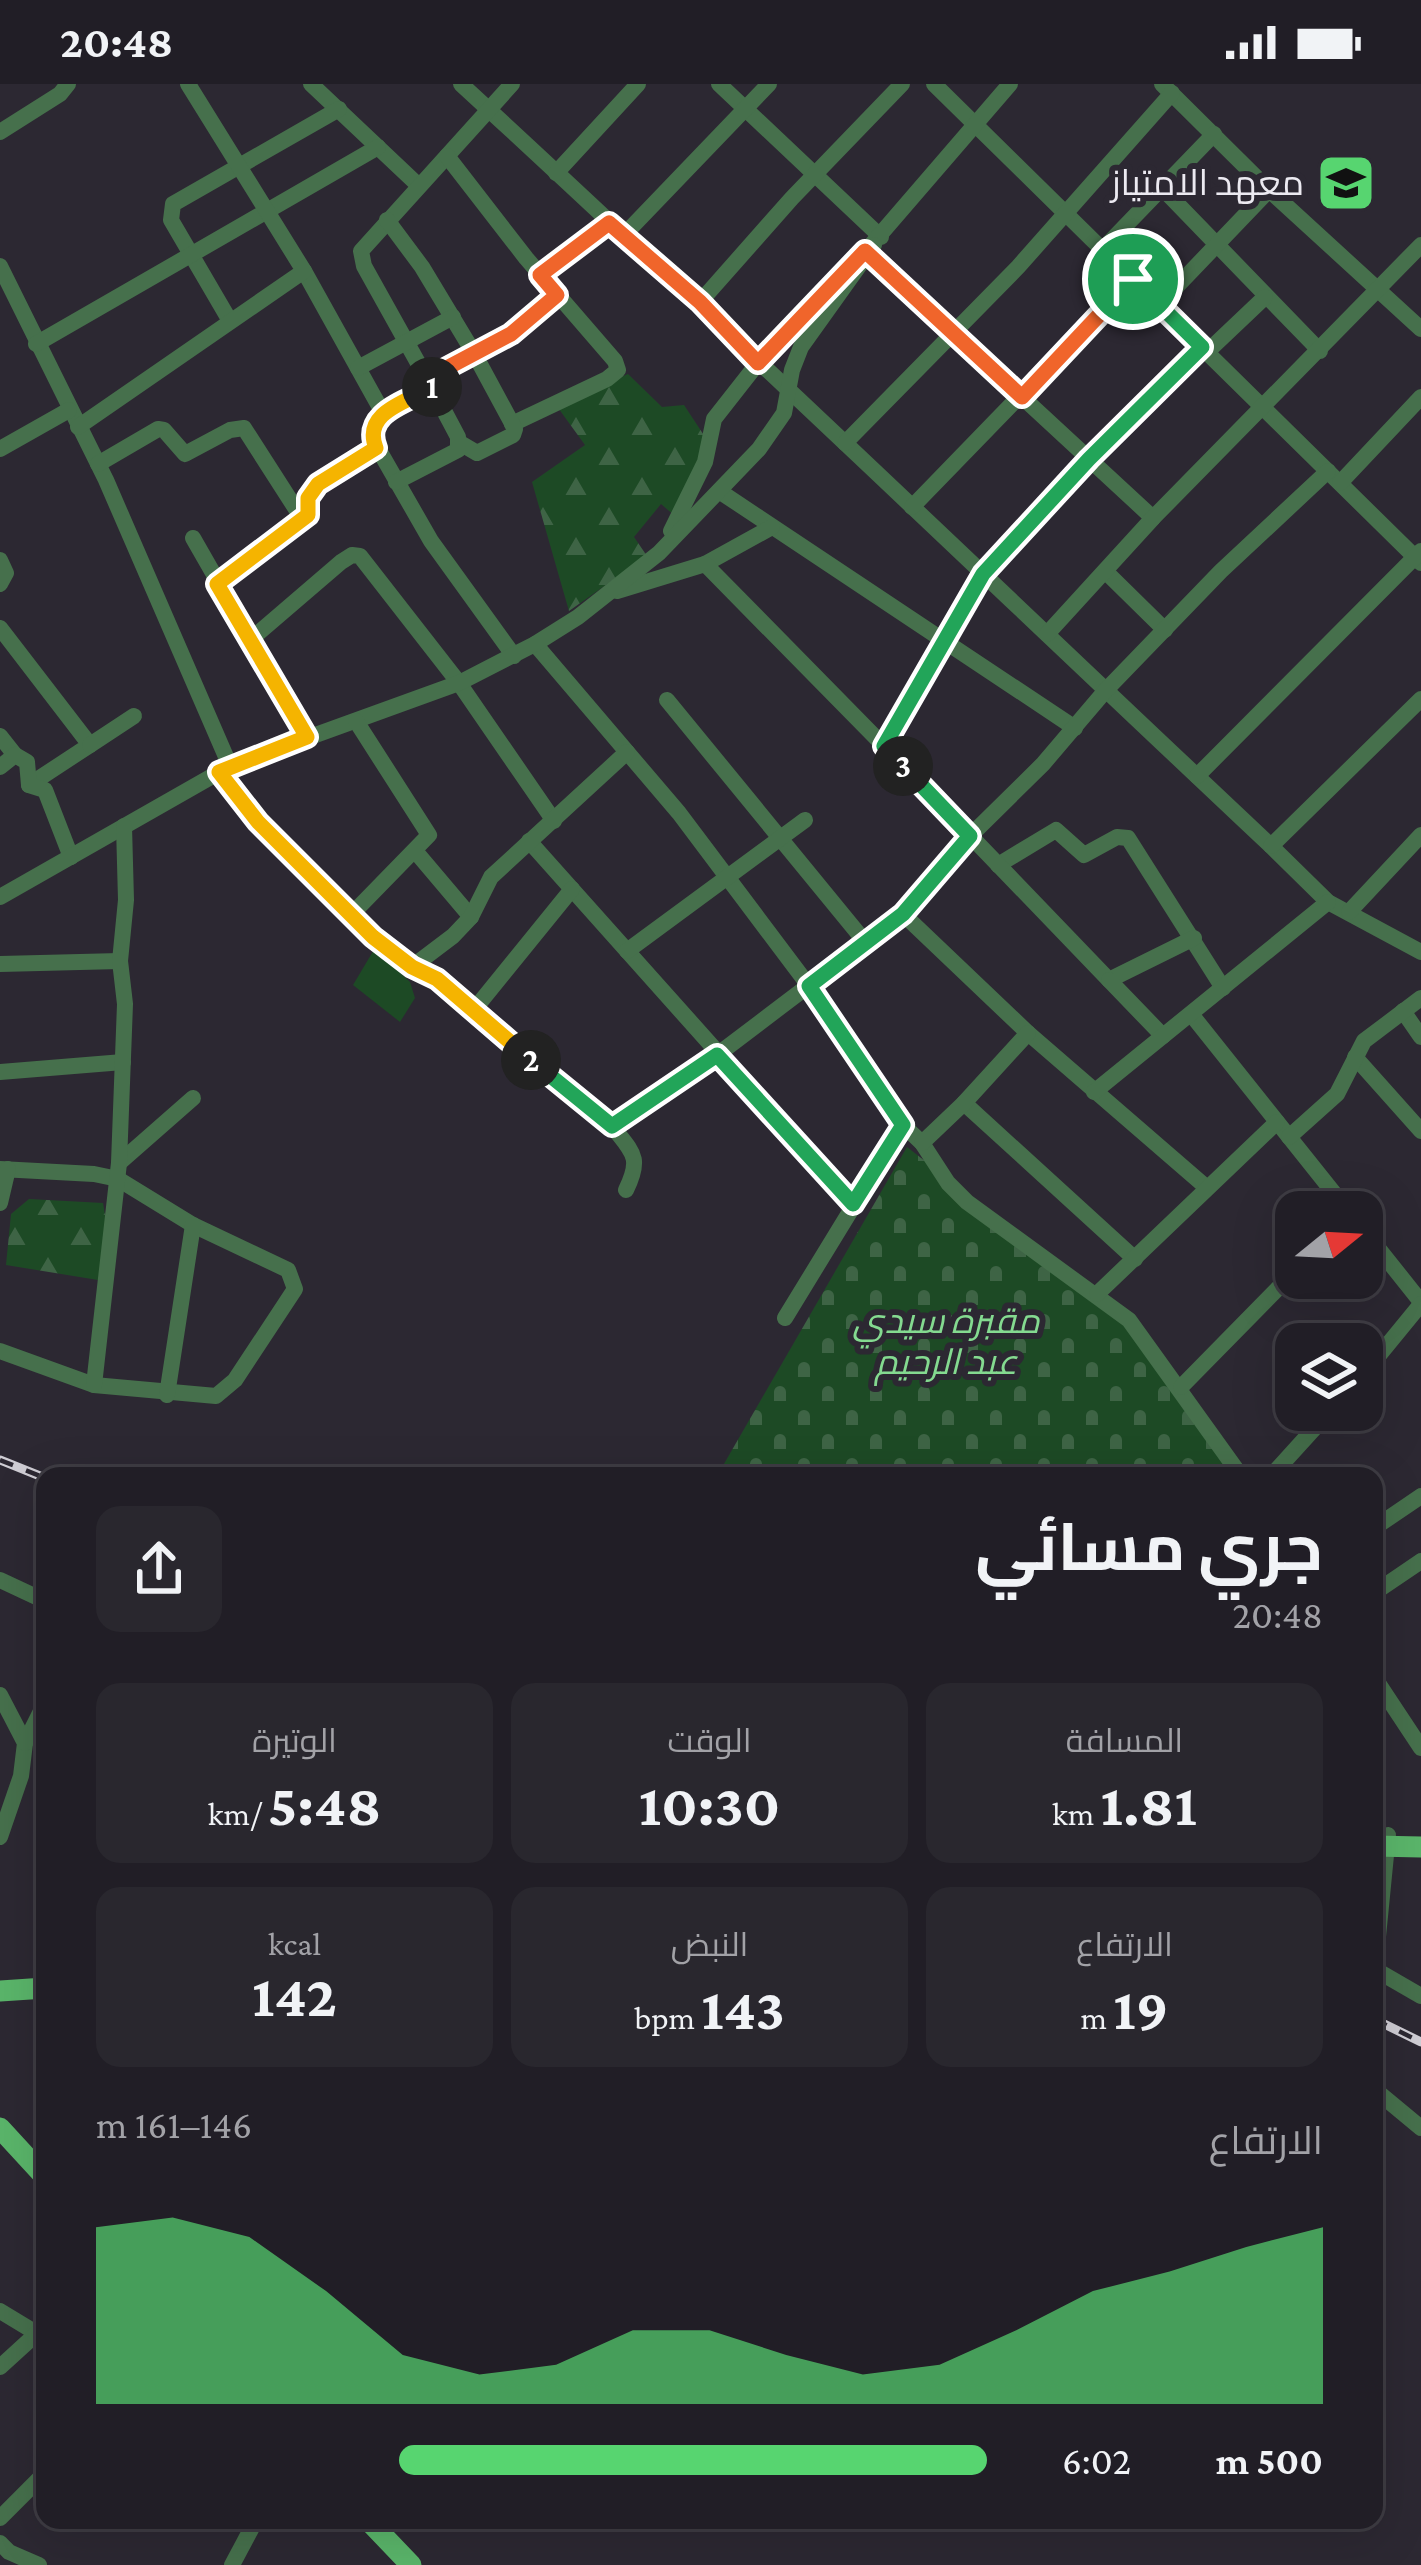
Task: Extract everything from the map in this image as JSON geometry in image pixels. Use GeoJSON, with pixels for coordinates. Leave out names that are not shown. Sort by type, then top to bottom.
{"type":"FeatureCollection","features":[{"type":"Feature","properties":{"kind":"main road"},"geometry":{"type":"LineString","coordinates":[[1383,1841],[1421,1835]]}},
{"type":"Feature","properties":{"kind":"main road"},"geometry":{"type":"LineString","coordinates":[[1383,1841],[1421,1847]]}},
{"type":"Feature","properties":{"kind":"main road"},"geometry":{"type":"LineString","coordinates":[[0,1991],[36,1989]]}},
{"type":"Feature","properties":{"kind":"main road"},"geometry":{"type":"LineString","coordinates":[[1,2130],[36,2167]]}},
{"type":"Feature","properties":{"kind":"main road"},"geometry":{"type":"LineString","coordinates":[[377,2529],[411,2565]]}},
{"type":"Feature","properties":{"kind":"street"},"geometry":{"type":"LineString","coordinates":[[0,132],[68,84]]}},
{"type":"Feature","properties":{"kind":"street"},"geometry":{"type":"LineString","coordinates":[[188,84],[304,271],[383,413]]}},
{"type":"Feature","properties":{"kind":"street"},"geometry":{"type":"LineString","coordinates":[[311,84],[418,185]]}},
{"type":"Feature","properties":{"kind":"street"},"geometry":{"type":"LineString","coordinates":[[461,84],[700,302],[790,395],[1328,902],[1421,952]]}},
{"type":"Feature","properties":{"kind":"street"},"geometry":{"type":"LineString","coordinates":[[387,220],[453,316],[512,424],[513,435],[477,453],[460,443],[362,259],[364,244],[512,84]]}},
{"type":"Feature","properties":{"kind":"street"},"geometry":{"type":"LineString","coordinates":[[556,173],[638,84]]}},
{"type":"Feature","properties":{"kind":"street"},"geometry":{"type":"LineString","coordinates":[[719,84],[814,175],[872,247],[954,334],[1153,518]]}},
{"type":"Feature","properties":{"kind":"street"},"geometry":{"type":"LineString","coordinates":[[623,236],[769,84]]}},
{"type":"Feature","properties":{"kind":"street"},"geometry":{"type":"LineString","coordinates":[[700,302],[902,84]]}},
{"type":"Feature","properties":{"kind":"street"},"geometry":{"type":"LineString","coordinates":[[934,84],[1419,557],[1197,776]]}},
{"type":"Feature","properties":{"kind":"street"},"geometry":{"type":"LineString","coordinates":[[659,553],[705,462],[713,418],[758,363],[872,247],[1010,84]]}},
{"type":"Feature","properties":{"kind":"street"},"geometry":{"type":"LineString","coordinates":[[845,443],[954,334],[1065,212],[1167,88],[1268,190],[1421,329]]}},
{"type":"Feature","properties":{"kind":"street"},"geometry":{"type":"LineString","coordinates":[[230,321],[171,220],[173,204],[338,109]]}},
{"type":"Feature","properties":{"kind":"street"},"geometry":{"type":"LineString","coordinates":[[1102,249],[1214,134]]}},
{"type":"Feature","properties":{"kind":"street"},"geometry":{"type":"LineString","coordinates":[[36,344],[378,147]]}},
{"type":"Feature","properties":{"kind":"street"},"geometry":{"type":"LineString","coordinates":[[447,156],[618,370],[512,424]]}},
{"type":"Feature","properties":{"kind":"street"},"geometry":{"type":"LineString","coordinates":[[1162,188],[1320,351]]}},
{"type":"Feature","properties":{"kind":"street"},"geometry":{"type":"LineString","coordinates":[[1159,305],[1268,190]]}},
{"type":"Feature","properties":{"kind":"street"},"geometry":{"type":"LineString","coordinates":[[540,275],[609,223]]}},
{"type":"Feature","properties":{"kind":"street"},"geometry":{"type":"LineString","coordinates":[[1047,634],[1153,518],[1421,245]]}},
{"type":"Feature","properties":{"kind":"street"},"geometry":{"type":"LineString","coordinates":[[0,897],[225,769],[459,683],[536,644],[611,592],[659,553],[774,430],[790,395],[792,370],[801,347],[872,247]]}},
{"type":"Feature","properties":{"kind":"street"},"geometry":{"type":"LineString","coordinates":[[0,266],[98,464],[225,769],[258,822],[351,915],[412,967],[437,979],[612,1126],[634,1155],[636,1169],[626,1190]]}},
{"type":"Feature","properties":{"kind":"street"},"geometry":{"type":"LineString","coordinates":[[0,449],[73,418],[304,271]]}},
{"type":"Feature","properties":{"kind":"street"},"geometry":{"type":"LineString","coordinates":[[913,507],[1133,279]]}},
{"type":"Feature","properties":{"kind":"street"},"geometry":{"type":"LineString","coordinates":[[514,656],[431,541],[372,439],[383,413],[519,329],[557,295]]}},
{"type":"Feature","properties":{"kind":"street"},"geometry":{"type":"LineString","coordinates":[[884,746],[983,574],[1089,459],[1265,297]]}},
{"type":"Feature","properties":{"kind":"street"},"geometry":{"type":"LineString","coordinates":[[358,368],[453,316]]}},
{"type":"Feature","properties":{"kind":"street"},"geometry":{"type":"LineString","coordinates":[[612,1126],[717,1055],[903,914],[970,836],[1165,630],[1421,397]]}},
{"type":"Feature","properties":{"kind":"street"},"geometry":{"type":"LineString","coordinates":[[98,464],[158,429],[185,454],[230,430],[244,428],[303,520]]}},
{"type":"Feature","properties":{"kind":"street"},"geometry":{"type":"LineString","coordinates":[[396,482],[454,454],[460,443]]}},
{"type":"Feature","properties":{"kind":"street"},"geometry":{"type":"LineString","coordinates":[[217,584],[303,520],[308,515],[310,492],[318,484],[376,448]]}},
{"type":"Feature","properties":{"kind":"street"},"geometry":{"type":"LineString","coordinates":[[705,462],[723,486],[772,526],[1075,728]]}},
{"type":"Feature","properties":{"kind":"street"},"geometry":{"type":"LineString","coordinates":[[611,592],[705,564],[772,526]]}},
{"type":"Feature","properties":{"kind":"street"},"geometry":{"type":"LineString","coordinates":[[193,538],[307,737]]}},
{"type":"Feature","properties":{"kind":"street"},"geometry":{"type":"LineString","coordinates":[[249,641],[340,562],[360,556],[459,683],[554,821]]}},
{"type":"Feature","properties":{"kind":"street"},"geometry":{"type":"LineString","coordinates":[[0,560],[6,573],[0,584]]}},
{"type":"Feature","properties":{"kind":"street"},"geometry":{"type":"LineString","coordinates":[[705,564],[1163,1036]]}},
{"type":"Feature","properties":{"kind":"street"},"geometry":{"type":"LineString","coordinates":[[1105,571],[1165,630]]}},
{"type":"Feature","properties":{"kind":"street"},"geometry":{"type":"LineString","coordinates":[[0,628],[89,745]]}},
{"type":"Feature","properties":{"kind":"street"},"geometry":{"type":"LineString","coordinates":[[536,644],[727,877],[809,986],[903,1125],[922,1143],[933,1166],[967,1202],[1129,1320],[1235,1467]]}},
{"type":"Feature","properties":{"kind":"street"},"geometry":{"type":"LineString","coordinates":[[1271,846],[1421,699]]}},
{"type":"Feature","properties":{"kind":"street"},"geometry":{"type":"LineString","coordinates":[[667,700],[866,943]]}},
{"type":"Feature","properties":{"kind":"street"},"geometry":{"type":"LineString","coordinates":[[29,785],[134,716]]}},
{"type":"Feature","properties":{"kind":"street"},"geometry":{"type":"LineString","coordinates":[[351,915],[428,840],[428,830],[356,721]]}},
{"type":"Feature","properties":{"kind":"street"},"geometry":{"type":"LineString","coordinates":[[0,736],[8,761],[27,762],[29,785]]}},
{"type":"Feature","properties":{"kind":"street"},"geometry":{"type":"LineString","coordinates":[[412,967],[471,916],[483,888],[626,752]]}},
{"type":"Feature","properties":{"kind":"street"},"geometry":{"type":"LineString","coordinates":[[29,785],[45,790],[71,857]]}},
{"type":"Feature","properties":{"kind":"street"},"geometry":{"type":"LineString","coordinates":[[627,951],[805,820]]}},
{"type":"Feature","properties":{"kind":"street"},"geometry":{"type":"LineString","coordinates":[[94,1385],[118,1171],[124,826]]}},
{"type":"Feature","properties":{"kind":"street"},"geometry":{"type":"LineString","coordinates":[[998,865],[1052,831],[1061,832],[1084,855],[1117,837],[1128,838],[1223,988]]}},
{"type":"Feature","properties":{"kind":"street"},"geometry":{"type":"LineString","coordinates":[[1349,912],[1421,835]]}},
{"type":"Feature","properties":{"kind":"street"},"geometry":{"type":"LineString","coordinates":[[529,842],[853,1204]]}},
{"type":"Feature","properties":{"kind":"street"},"geometry":{"type":"LineString","coordinates":[[416,852],[471,916]]}},
{"type":"Feature","properties":{"kind":"street"},"geometry":{"type":"LineString","coordinates":[[473,1010],[572,889]]}},
{"type":"Feature","properties":{"kind":"street"},"geometry":{"type":"LineString","coordinates":[[1094,1093],[1328,902]]}},
{"type":"Feature","properties":{"kind":"street"},"geometry":{"type":"LineString","coordinates":[[903,914],[1094,1093],[1206,1187]]}},
{"type":"Feature","properties":{"kind":"street"},"geometry":{"type":"LineString","coordinates":[[1109,980],[1194,938]]}},
{"type":"Feature","properties":{"kind":"street"},"geometry":{"type":"LineString","coordinates":[[0,964],[120,961]]}},
{"type":"Feature","properties":{"kind":"street"},"geometry":{"type":"LineString","coordinates":[[1289,1137],[1337,1094],[1364,1041],[1421,998]]}},
{"type":"Feature","properties":{"kind":"street"},"geometry":{"type":"LineString","coordinates":[[1403,1011],[1421,1036]]}},
{"type":"Feature","properties":{"kind":"street"},"geometry":{"type":"LineString","coordinates":[[1191,1014],[1332,1191]]}},
{"type":"Feature","properties":{"kind":"street"},"geometry":{"type":"LineString","coordinates":[[922,1143],[1028,1033]]}},
{"type":"Feature","properties":{"kind":"street"},"geometry":{"type":"LineString","coordinates":[[1355,1057],[1421,1131]]}},
{"type":"Feature","properties":{"kind":"street"},"geometry":{"type":"LineString","coordinates":[[0,1072],[123,1062]]}},
{"type":"Feature","properties":{"kind":"street"},"geometry":{"type":"LineString","coordinates":[[0,1203],[4,1169],[118,1171],[193,1098]]}},
{"type":"Feature","properties":{"kind":"street"},"geometry":{"type":"LineString","coordinates":[[964,1103],[1135,1258]]}},
{"type":"Feature","properties":{"kind":"street"},"geometry":{"type":"LineString","coordinates":[[1096,1294],[1277,1122]]}},
{"type":"Feature","properties":{"kind":"street"},"geometry":{"type":"LineString","coordinates":[[785,1318],[903,1125]]}},
{"type":"Feature","properties":{"kind":"street"},"geometry":{"type":"LineString","coordinates":[[0,1351],[94,1385],[167,1395],[223,1394],[296,1289],[288,1270],[193,1225],[118,1171]]}},
{"type":"Feature","properties":{"kind":"street"},"geometry":{"type":"LineString","coordinates":[[167,1395],[193,1225]]}},
{"type":"Feature","properties":{"kind":"street"},"geometry":{"type":"LineString","coordinates":[[1383,1255],[1421,1303],[1383,1350]]}},
{"type":"Feature","properties":{"kind":"street"},"geometry":{"type":"LineString","coordinates":[[1181,1387],[1275,1291]]}},
{"type":"Feature","properties":{"kind":"street"},"geometry":{"type":"LineString","coordinates":[[1279,1467],[1312,1431]]}},
{"type":"Feature","properties":{"kind":"street"},"geometry":{"type":"LineString","coordinates":[[1383,1523],[1419,1502]]}},
{"type":"Feature","properties":{"kind":"street"},"geometry":{"type":"LineString","coordinates":[[1383,1587],[1421,1561]]}},
{"type":"Feature","properties":{"kind":"street"},"geometry":{"type":"LineString","coordinates":[[0,1580],[36,1597]]}},
{"type":"Feature","properties":{"kind":"street"},"geometry":{"type":"LineString","coordinates":[[1383,1690],[1420,1745]]}},
{"type":"Feature","properties":{"kind":"street"},"geometry":{"type":"LineString","coordinates":[[0,1695],[25,1752],[36,1761]]}},
{"type":"Feature","properties":{"kind":"street"},"geometry":{"type":"LineString","coordinates":[[0,1837],[36,1724]]}},
{"type":"Feature","properties":{"kind":"street"},"geometry":{"type":"LineString","coordinates":[[1383,1976],[1421,1996]]}},
{"type":"Feature","properties":{"kind":"street"},"geometry":{"type":"LineString","coordinates":[[1394,1980],[1421,1980]]}},
{"type":"Feature","properties":{"kind":"street"},"geometry":{"type":"LineString","coordinates":[[1383,2096],[1421,2128]]}},
{"type":"Feature","properties":{"kind":"street"},"geometry":{"type":"LineString","coordinates":[[0,2311],[36,2328]]}},
{"type":"Feature","properties":{"kind":"street"},"geometry":{"type":"LineString","coordinates":[[0,2367],[36,2335]]}},
{"type":"Feature","properties":{"kind":"street"},"geometry":{"type":"LineString","coordinates":[[0,2518],[36,2482]]}},
{"type":"Feature","properties":{"kind":"street"},"geometry":{"type":"LineString","coordinates":[[232,2565],[251,2529]]}},
{"type":"Feature","properties":{"kind":"street"},"geometry":{"type":"LineString","coordinates":[[0,2543],[16,2561],[39,2565]]}},
{"type":"Feature","properties":{"kind":"green space"},"geometry":{"type":"Polygon","coordinates":[[[628,374],[662,407],[684,405],[711,446],[675,516],[661,504],[634,537],[647,556],[569,611],[532,482],[585,445],[556,405],[628,374]]]}},
{"type":"Feature","properties":{"kind":"green space"},"geometry":{"type":"Polygon","coordinates":[[[375,948],[410,982],[415,998],[400,1022],[353,985],[375,948]]]}},
{"type":"Feature","properties":{"kind":"green space","name":"مقبرة سيدي عبد الرحيم"},"geometry":{"type":"Polygon","coordinates":[[[907,1147],[1129,1320],[1230,1467],[722,1467],[907,1147]]]}},
{"type":"Feature","properties":{"kind":"green space"},"geometry":{"type":"Polygon","coordinates":[[[29,1199],[103,1203],[107,1227],[98,1280],[6,1265],[11,1214],[29,1199]]]}},
{"type":"Feature","properties":{"kind":"railway"},"geometry":{"type":"LineString","coordinates":[[0,1460],[36,1474]]}},
{"type":"Feature","properties":{"kind":"railway"},"geometry":{"type":"LineString","coordinates":[[1383,2023],[1421,2042]]}},
{"type":"Feature","properties":{"kind":"place","name":"معهد الامتياز"},"geometry":{"type":"Point","coordinates":[1346,183]}},
{"type":"Feature","properties":{"kind":"route"},"geometry":{"type":"LineString","coordinates":[[609,223],[700,302],[758,363],[865,251],[1022,397],[1133,279],[1202,347],[983,574],[884,746],[970,836],[903,914],[809,986],[903,1125],[853,1204],[717,1055],[612,1126],[437,979],[412,967],[373,937],[258,822],[219,772],[307,737],[217,584],[308,515],[308,498],[318,484],[376,448],[374,427],[383,413],[432,388],[428,378],[519,329],[557,295],[540,275],[609,223]]}}]}
